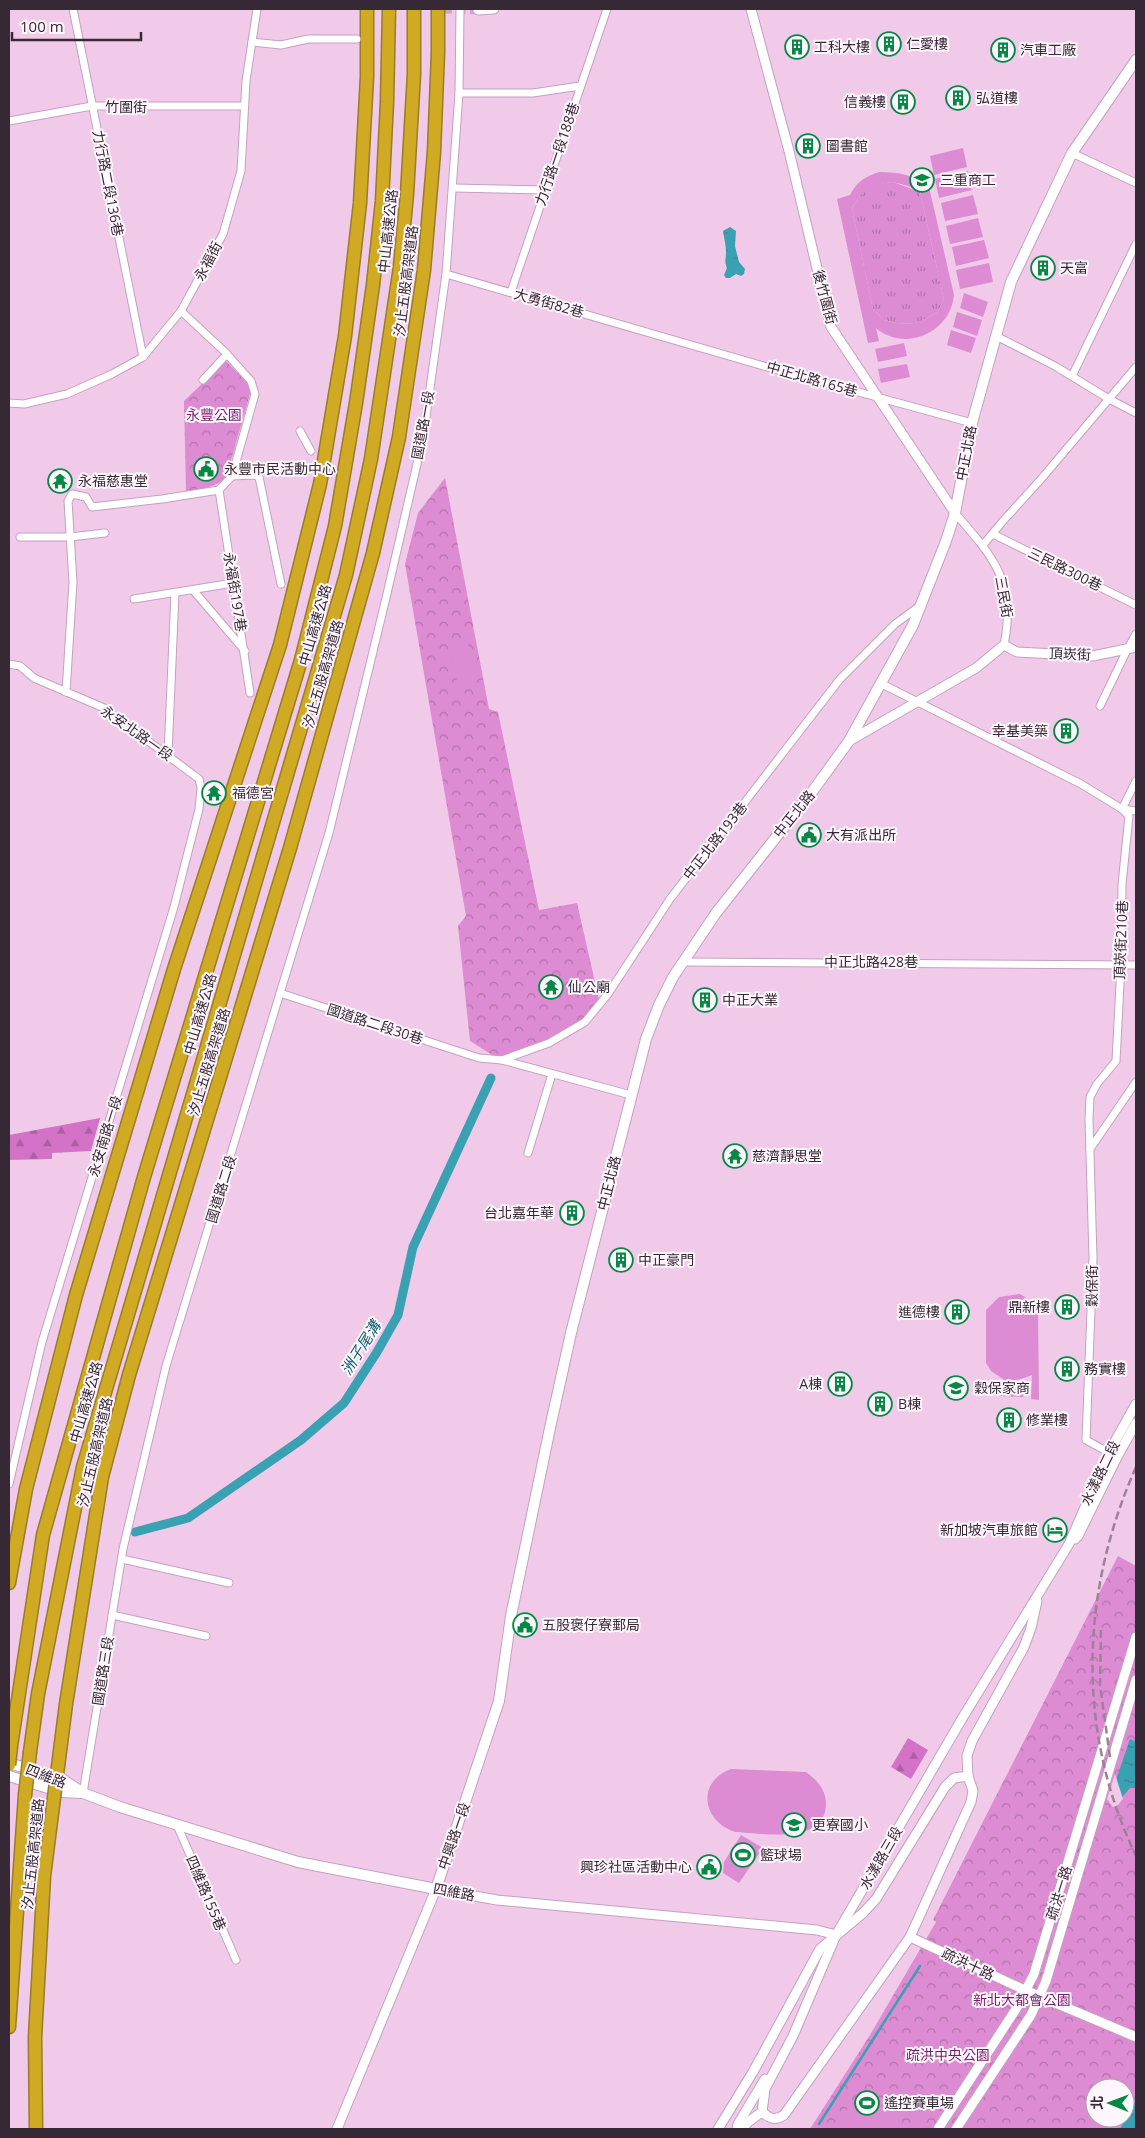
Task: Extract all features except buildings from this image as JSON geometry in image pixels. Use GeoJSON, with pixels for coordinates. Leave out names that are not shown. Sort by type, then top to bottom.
{"type":"FeatureCollection","features":[{"type":"Feature","properties":{"kind":"highway"},"geometry":{"type":"LineString","coordinates":[[9,1583],[26,1489],[76,1295],[174,969],[280,645],[320,484],[346,336],[360,203],[367,77],[367,9]]}},
{"type":"Feature","properties":{"kind":"highway","name":"中山高速公路"},"geometry":{"type":"LineString","coordinates":[[9,1764],[43,1535],[144,1177],[301,660],[335,526],[356,403],[373,285],[382,200],[389,9]]}},
{"type":"Feature","properties":{"kind":"highway","name":"中山高速公路"},"geometry":{"type":"LineString","coordinates":[[9,2027],[25,1795],[30,1752],[38,1694],[82,1467],[346,575],[371,459],[400,268],[407,194],[414,74],[414,9]]}},
{"type":"Feature","properties":{"kind":"highway","name":"汐止五股高架道路"},"geometry":{"type":"LineString","coordinates":[[36,2129],[35,2037],[44,1876],[66,1704],[102,1477],[129,1375],[290,848],[373,552],[399,437],[424,270],[434,152],[438,9]]}},
{"type":"Feature","properties":{"kind":"main road","name":"中正北路"},"geometry":{"type":"LineString","coordinates":[[516,1590],[566,1353],[631,1095],[646,1039],[659,1005],[673,977],[716,913],[812,792],[849,741],[913,626],[955,513],[972,423],[1011,282],[1072,153],[1136,60]]}},
{"type":"Feature","properties":{"kind":"main road","name":"中興路一段"},"geometry":{"type":"LineString","coordinates":[[436,1889],[499,1701],[516,1590]]}},
{"type":"Feature","properties":{"kind":"main road","name":"四維路"},"geometry":{"type":"LineString","coordinates":[[9,1764],[62,1779],[83,1793],[177,1825],[298,1862],[436,1889]]}},
{"type":"Feature","properties":{"kind":"main road","name":"四維路"},"geometry":{"type":"LineString","coordinates":[[9,1776],[62,1792],[83,1793]]}},
{"type":"Feature","properties":{"kind":"street","name":"力行路二段136巷"},"geometry":{"type":"LineString","coordinates":[[73,9],[143,356]]}},
{"type":"Feature","properties":{"kind":"street","name":"永福街"},"geometry":{"type":"LineString","coordinates":[[9,403],[24,404],[67,394],[112,374],[143,356],[181,311],[223,234],[241,171],[244,106],[257,9]]}},
{"type":"Feature","properties":{"kind":"street","name":"國道路一段"},"geometry":{"type":"LineString","coordinates":[[329,833],[423,438],[446,274],[454,188],[459,93],[460,9]]}},
{"type":"Feature","properties":{"kind":"street"},"geometry":{"type":"LineString","coordinates":[[478,10],[494,9]]}},
{"type":"Feature","properties":{"kind":"street","name":"力行路一段188巷"},"geometry":{"type":"LineString","coordinates":[[511,292],[607,9]]}},
{"type":"Feature","properties":{"kind":"street","name":"後竹圍街"},"geometry":{"type":"LineString","coordinates":[[751,9],[789,151],[831,327],[915,456],[955,513],[983,545]]}},
{"type":"Feature","properties":{"kind":"street"},"geometry":{"type":"LineString","coordinates":[[252,42],[280,45],[308,39],[357,39]]}},
{"type":"Feature","properties":{"kind":"street"},"geometry":{"type":"LineString","coordinates":[[459,93],[533,93],[580,86]]}},
{"type":"Feature","properties":{"kind":"street","name":"竹圍街"},"geometry":{"type":"LineString","coordinates":[[9,121],[92,106],[244,106]]}},
{"type":"Feature","properties":{"kind":"street"},"geometry":{"type":"LineString","coordinates":[[1072,153],[1136,183]]}},
{"type":"Feature","properties":{"kind":"street"},"geometry":{"type":"LineString","coordinates":[[454,188],[545,190]]}},
{"type":"Feature","properties":{"kind":"street"},"geometry":{"type":"LineString","coordinates":[[1072,376],[1136,244]]}},
{"type":"Feature","properties":{"kind":"street","name":"大勇街82巷"},"geometry":{"type":"LineString","coordinates":[[446,274],[652,333]]}},
{"type":"Feature","properties":{"kind":"street"},"geometry":{"type":"LineString","coordinates":[[66,692],[73,582],[68,501],[72,494],[86,497],[92,507],[162,500],[219,490],[232,476],[255,394],[251,381],[227,354],[181,311]]}},
{"type":"Feature","properties":{"kind":"street","name":"中正北路165巷"},"geometry":{"type":"LineString","coordinates":[[652,333],[972,423]]}},
{"type":"Feature","properties":{"kind":"street"},"geometry":{"type":"LineString","coordinates":[[996,336],[1072,376],[1136,413]]}},
{"type":"Feature","properties":{"kind":"street"},"geometry":{"type":"LineString","coordinates":[[203,380],[227,354]]}},
{"type":"Feature","properties":{"kind":"street"},"geometry":{"type":"LineString","coordinates":[[983,545],[1136,367]]}},
{"type":"Feature","properties":{"kind":"street"},"geometry":{"type":"LineString","coordinates":[[300,431],[311,451]]}},
{"type":"Feature","properties":{"kind":"street"},"geometry":{"type":"LineString","coordinates":[[232,476],[255,475],[259,477],[280,584]]}},
{"type":"Feature","properties":{"kind":"street","name":"永福街197巷"},"geometry":{"type":"LineString","coordinates":[[219,490],[250,694]]}},
{"type":"Feature","properties":{"kind":"street"},"geometry":{"type":"LineString","coordinates":[[20,537],[70,537],[105,533]]}},
{"type":"Feature","properties":{"kind":"street","name":"三民路300巷"},"geometry":{"type":"LineString","coordinates":[[993,534],[1136,605]]}},
{"type":"Feature","properties":{"kind":"street","name":"三民街"},"geometry":{"type":"LineString","coordinates":[[983,545],[1002,576],[1009,622],[1004,644]]}},
{"type":"Feature","properties":{"kind":"street"},"geometry":{"type":"LineString","coordinates":[[134,599],[233,583]]}},
{"type":"Feature","properties":{"kind":"street"},"geometry":{"type":"LineString","coordinates":[[193,590],[245,652]]}},
{"type":"Feature","properties":{"kind":"street"},"geometry":{"type":"LineString","coordinates":[[168,754],[175,593]]}},
{"type":"Feature","properties":{"kind":"street","name":"中正北路193巷"},"geometry":{"type":"LineString","coordinates":[[502,1060],[549,1043],[585,1022],[608,994],[670,899],[840,679],[895,624],[920,605]]}},
{"type":"Feature","properties":{"kind":"street"},"geometry":{"type":"LineString","coordinates":[[1100,706],[1136,634]]}},
{"type":"Feature","properties":{"kind":"street"},"geometry":{"type":"LineString","coordinates":[[849,741],[976,668],[1004,644]]}},
{"type":"Feature","properties":{"kind":"street","name":"頂崁街"},"geometry":{"type":"LineString","coordinates":[[1004,644],[1018,652],[1093,656],[1136,647]]}},
{"type":"Feature","properties":{"kind":"street","name":"永安北路一段"},"geometry":{"type":"LineString","coordinates":[[9,664],[20,666],[34,678],[104,708],[199,779],[201,788]]}},
{"type":"Feature","properties":{"kind":"street"},"geometry":{"type":"LineString","coordinates":[[882,684],[1081,784],[1122,809],[1136,811]]}},
{"type":"Feature","properties":{"kind":"street"},"geometry":{"type":"LineString","coordinates":[[1122,809],[1136,781]]}},
{"type":"Feature","properties":{"kind":"street","name":"永安南路一段"},"geometry":{"type":"LineString","coordinates":[[9,1484],[42,1342],[174,907],[199,809],[201,788]]}},
{"type":"Feature","properties":{"kind":"street","name":"頂崁街210巷"},"geometry":{"type":"LineString","coordinates":[[1090,1097],[1097,1084],[1116,1061],[1121,965],[1122,884],[1129,816],[1122,809]]}},
{"type":"Feature","properties":{"kind":"street","name":"國道路二段"},"geometry":{"type":"LineString","coordinates":[[124,1549],[166,1366],[329,833]]}},
{"type":"Feature","properties":{"kind":"street","name":"中正北路428巷"},"geometry":{"type":"LineString","coordinates":[[684,962],[1136,965]]}},
{"type":"Feature","properties":{"kind":"street","name":"國道路二段30巷"},"geometry":{"type":"LineString","coordinates":[[280,993],[470,1055],[502,1060],[631,1095]]}},
{"type":"Feature","properties":{"kind":"street"},"geometry":{"type":"LineString","coordinates":[[528,1153],[552,1074]]}},
{"type":"Feature","properties":{"kind":"street"},"geometry":{"type":"LineString","coordinates":[[1090,1149],[1136,1082]]}},
{"type":"Feature","properties":{"kind":"street","name":"穀保街"},"geometry":{"type":"LineString","coordinates":[[1090,1097],[1092,1268],[1086,1440],[1113,1454]]}},
{"type":"Feature","properties":{"kind":"street","name":"水漾路二段"},"geometry":{"type":"LineString","coordinates":[[1038,1594],[1069,1544],[1136,1404]]}},
{"type":"Feature","properties":{"kind":"street","name":"水漾路二段"},"geometry":{"type":"LineString","coordinates":[[1113,1454],[1136,1423]]}},
{"type":"Feature","properties":{"kind":"street","name":"國道路三段"},"geometry":{"type":"LineString","coordinates":[[83,1793],[124,1549]]}},
{"type":"Feature","properties":{"kind":"street"},"geometry":{"type":"LineString","coordinates":[[122,1560],[229,1583]]}},
{"type":"Feature","properties":{"kind":"street"},"geometry":{"type":"LineString","coordinates":[[743,2129],[748,2122],[762,2112],[772,2119],[778,2119],[784,2115],[910,1937],[971,1802],[973,1791],[968,1776],[967,1756],[972,1741],[1024,1647],[1031,1628],[1038,1594]]}},
{"type":"Feature","properties":{"kind":"street","name":"水漾路三段"},"geometry":{"type":"LineString","coordinates":[[762,2112],[765,2089],[794,2036],[836,1936],[963,1717],[1038,1594]]}},
{"type":"Feature","properties":{"kind":"street"},"geometry":{"type":"LineString","coordinates":[[112,1615],[206,1636]]}},
{"type":"Feature","properties":{"kind":"street","name":"疏洪一路"},"geometry":{"type":"LineString","coordinates":[[938,2129],[1027,1991],[1034,1974],[1136,1637]]}},
{"type":"Feature","properties":{"kind":"street","name":"疏洪一路"},"geometry":{"type":"LineString","coordinates":[[956,2129],[1030,2015],[1046,1980],[1136,1680]]}},
{"type":"Feature","properties":{"kind":"street"},"geometry":{"type":"LineString","coordinates":[[718,2129],[753,2072],[820,1949],[876,1899],[945,1787],[954,1778],[968,1776]]}},
{"type":"Feature","properties":{"kind":"street","name":"四維路155巷"},"geometry":{"type":"LineString","coordinates":[[177,1825],[236,1960]]}},
{"type":"Feature","properties":{"kind":"street","name":"四維路"},"geometry":{"type":"LineString","coordinates":[[436,1889],[497,1900],[817,1930],[836,1936]]}},
{"type":"Feature","properties":{"kind":"street","name":"中興路一段"},"geometry":{"type":"LineString","coordinates":[[337,2129],[436,1889]]}},
{"type":"Feature","properties":{"kind":"street","name":"疏洪十路"},"geometry":{"type":"LineString","coordinates":[[910,1937],[1027,1991],[1136,2037]]}},
{"type":"Feature","properties":{"kind":"street"},"geometry":{"type":"LineString","coordinates":[[737,2129],[738,2124],[767,2075],[777,2066]]}},
{"type":"Feature","properties":{"kind":"green space"},"geometry":{"type":"Polygon","coordinates":[[[963,148],[967,167],[934,175],[930,156],[963,148]]]}},
{"type":"Feature","properties":{"kind":"green space"},"geometry":{"type":"Polygon","coordinates":[[[968,171],[972,190],[939,198],[935,179],[968,171]]]}},
{"type":"Feature","properties":{"kind":"green space"},"geometry":{"type":"Polygon","coordinates":[[[879,172],[906,175],[929,187],[954,295],[951,308],[945,319],[925,335],[900,339],[876,328],[879,341],[868,343],[837,199],[850,195],[859,183],[879,172]],[[893,182],[873,186],[859,197],[852,209],[873,309],[884,320],[915,324],[937,313],[944,300],[920,192],[893,182]]]}},
{"type":"Feature","properties":{"kind":"green space"},"geometry":{"type":"Polygon","coordinates":[[[893,182],[920,192],[944,300],[937,313],[915,324],[884,320],[873,309],[852,209],[859,196],[868,188],[878,184],[893,182]]]}},
{"type":"Feature","properties":{"kind":"green space"},"geometry":{"type":"Polygon","coordinates":[[[973,195],[978,214],[945,221],[941,203],[973,195]]]}},
{"type":"Feature","properties":{"kind":"green space"},"geometry":{"type":"Polygon","coordinates":[[[978,218],[983,237],[950,244],[946,226],[978,218]]]}},
{"type":"Feature","properties":{"kind":"green space"},"geometry":{"type":"Polygon","coordinates":[[[984,240],[989,258],[956,266],[952,247],[984,240]]]}},
{"type":"Feature","properties":{"kind":"green space"},"geometry":{"type":"Polygon","coordinates":[[[989,263],[993,282],[960,289],[956,270],[989,263]]]}},
{"type":"Feature","properties":{"kind":"green space"},"geometry":{"type":"Polygon","coordinates":[[[964,293],[988,302],[983,317],[960,308],[964,293]]]}},
{"type":"Feature","properties":{"kind":"green space"},"geometry":{"type":"Polygon","coordinates":[[[957,312],[982,320],[977,336],[953,327],[957,312]]]}},
{"type":"Feature","properties":{"kind":"green space"},"geometry":{"type":"Polygon","coordinates":[[[951,330],[976,338],[971,353],[947,345],[951,330]]]}},
{"type":"Feature","properties":{"kind":"green space"},"geometry":{"type":"Polygon","coordinates":[[[904,343],[907,356],[878,362],[875,349],[904,343]]]}},
{"type":"Feature","properties":{"kind":"green space","name":"永豐公園"},"geometry":{"type":"Polygon","coordinates":[[[226,361],[249,384],[250,394],[226,478],[212,486],[186,491],[184,401],[226,361]]]}},
{"type":"Feature","properties":{"kind":"green space"},"geometry":{"type":"Polygon","coordinates":[[[907,364],[910,377],[881,383],[878,369],[907,364]]]}},
{"type":"Feature","properties":{"kind":"green space"},"geometry":{"type":"Polygon","coordinates":[[[445,478],[489,709],[498,712],[539,910],[577,903],[600,1004],[562,1039],[505,1063],[470,1041],[458,926],[466,916],[405,564],[418,513],[445,478]]]}},
{"type":"Feature","properties":{"kind":"green space"},"geometry":{"type":"Polygon","coordinates":[[[467,639],[477,685],[459,689],[448,643],[467,639]]]}},
{"type":"Feature","properties":{"kind":"green space"},"geometry":{"type":"Polygon","coordinates":[[[100,1118],[91,1151],[52,1153],[52,1159],[9,1160],[9,1135],[100,1118]]]}},
{"type":"Feature","properties":{"kind":"green space"},"geometry":{"type":"Polygon","coordinates":[[[1020,1294],[1034,1303],[1038,1309],[1039,1400],[1031,1399],[1032,1375],[1006,1381],[991,1371],[986,1363],[986,1310],[999,1297],[1020,1294]]]}},
{"type":"Feature","properties":{"kind":"green space"},"geometry":{"type":"Polygon","coordinates":[[[1000,1385],[1023,1385],[1023,1397],[1000,1396],[1000,1385]]]}},
{"type":"Feature","properties":{"kind":"green space","name":"新北大都會公園"},"geometry":{"type":"Polygon","coordinates":[[[1118,1556],[1136,1566],[1136,2129],[810,2129],[870,2035],[936,1922],[933,1920],[1118,1556]]]}},
{"type":"Feature","properties":{"kind":"green space"},"geometry":{"type":"Polygon","coordinates":[[[908,1738],[928,1750],[911,1779],[891,1767],[908,1738]]]}},
{"type":"Feature","properties":{"kind":"green space"},"geometry":{"type":"Polygon","coordinates":[[[731,1769],[806,1772],[817,1781],[826,1798],[823,1817],[816,1826],[791,1834],[776,1835],[735,1832],[724,1827],[715,1819],[710,1810],[708,1791],[712,1782],[731,1769]]]}},
{"type":"Feature","properties":{"kind":"green space","name":"籃球場"},"geometry":{"type":"Polygon","coordinates":[[[741,1835],[763,1848],[739,1883],[723,1873],[724,1862],[741,1835]]]}},
{"type":"Feature","properties":{"kind":"green space","name":"遙控賽車場"},"geometry":{"type":"Polygon","coordinates":[[[861,2089],[902,2116],[894,2129],[834,2129],[861,2089]]]}},
{"type":"Feature","properties":{"kind":"water"},"geometry":{"type":"Polygon","coordinates":[[[730,227],[736,231],[735,246],[739,262],[745,269],[744,274],[741,276],[736,274],[726,278],[724,275],[727,268],[725,262],[726,247],[723,231],[730,227]]]}},
{"type":"Feature","properties":{"kind":"water"},"geometry":{"type":"Polygon","coordinates":[[[1130,1739],[1136,1742],[1136,1788],[1130,1788],[1117,1803],[1109,1800],[1130,1739]]]}},
{"type":"Feature","properties":{"kind":"water"},"geometry":{"type":"Polygon","coordinates":[[[1136,2100],[1136,2129],[1120,2129],[1135,2128],[1136,2100]]]}},
{"type":"Feature","properties":{"kind":"pier"},"geometry":{"type":"Polygon","coordinates":[[[1115,1774],[1123,1799],[1118,1805],[1113,1807],[1107,1799],[1115,1774]]]}},
{"type":"Feature","properties":{"kind":"waterway","name":"洲子尾溝"},"geometry":{"type":"LineString","coordinates":[[135,1532],[188,1518],[301,1440],[344,1403],[398,1315],[413,1247],[491,1078]]}},
{"type":"Feature","properties":{"kind":"waterway"},"geometry":{"type":"LineString","coordinates":[[819,2124],[920,1966]]}},
{"type":"Feature","properties":{"kind":"tunnel"},"geometry":{"type":"LineString","coordinates":[[443,9],[478,10]]}},
{"type":"Feature","properties":{"kind":"railway"},"geometry":{"type":"LineString","coordinates":[[1136,1467],[1117,1515],[1104,1563],[1096,1612],[1092,1662],[1095,1711],[1103,1760],[1116,1809],[1136,1856]]}},
{"type":"Feature","properties":{"kind":"railway"},"geometry":{"type":"LineString","coordinates":[[1101,1630],[1100,1685],[1110,1757]]}},
{"type":"Feature","properties":{"kind":"place","name":"仁愛樓"},"geometry":{"type":"Point","coordinates":[889,44]}},
{"type":"Feature","properties":{"kind":"place","name":"工科大樓"},"geometry":{"type":"Point","coordinates":[797,47]}},
{"type":"Feature","properties":{"kind":"place","name":"汽車工廠"},"geometry":{"type":"Point","coordinates":[1003,50]}},
{"type":"Feature","properties":{"kind":"place","name":"弘道樓"},"geometry":{"type":"Point","coordinates":[958,98]}},
{"type":"Feature","properties":{"kind":"place","name":"信義樓"},"geometry":{"type":"Point","coordinates":[903,102]}},
{"type":"Feature","properties":{"kind":"place","name":"圖書館"},"geometry":{"type":"Point","coordinates":[808,146]}},
{"type":"Feature","properties":{"kind":"place","name":"三重商工"},"geometry":{"type":"Point","coordinates":[922,180]}},
{"type":"Feature","properties":{"kind":"place","name":"天富"},"geometry":{"type":"Point","coordinates":[1043,268]}},
{"type":"Feature","properties":{"kind":"place","name":"永豐市民活動中心"},"geometry":{"type":"Point","coordinates":[206,469]}},
{"type":"Feature","properties":{"kind":"place","name":"永福慈惠堂"},"geometry":{"type":"Point","coordinates":[60,481]}},
{"type":"Feature","properties":{"kind":"place","name":"幸基美築"},"geometry":{"type":"Point","coordinates":[1066,731]}},
{"type":"Feature","properties":{"kind":"place","name":"福德宮"},"geometry":{"type":"Point","coordinates":[214,793]}},
{"type":"Feature","properties":{"kind":"place","name":"大有派出所"},"geometry":{"type":"Point","coordinates":[809,835]}},
{"type":"Feature","properties":{"kind":"place","name":"仙公廟"},"geometry":{"type":"Point","coordinates":[551,987]}},
{"type":"Feature","properties":{"kind":"place","name":"中正大業"},"geometry":{"type":"Point","coordinates":[705,1000]}},
{"type":"Feature","properties":{"kind":"place","name":"慈濟靜思堂"},"geometry":{"type":"Point","coordinates":[735,1156]}},
{"type":"Feature","properties":{"kind":"place","name":"台北嘉年華"},"geometry":{"type":"Point","coordinates":[572,1213]}},
{"type":"Feature","properties":{"kind":"place","name":"中正豪門"},"geometry":{"type":"Point","coordinates":[621,1260]}},
{"type":"Feature","properties":{"kind":"place","name":"鼎新樓"},"geometry":{"type":"Point","coordinates":[1067,1307]}},
{"type":"Feature","properties":{"kind":"place","name":"進德樓"},"geometry":{"type":"Point","coordinates":[957,1312]}},
{"type":"Feature","properties":{"kind":"place","name":"務實樓"},"geometry":{"type":"Point","coordinates":[1067,1369]}},
{"type":"Feature","properties":{"kind":"place","name":"A棟"},"geometry":{"type":"Point","coordinates":[840,1384]}},
{"type":"Feature","properties":{"kind":"place","name":"穀保家商"},"geometry":{"type":"Point","coordinates":[956,1388]}},
{"type":"Feature","properties":{"kind":"place","name":"B棟"},"geometry":{"type":"Point","coordinates":[880,1404]}},
{"type":"Feature","properties":{"kind":"place","name":"修業樓"},"geometry":{"type":"Point","coordinates":[1009,1420]}},
{"type":"Feature","properties":{"kind":"place","name":"新加坡汽車旅館"},"geometry":{"type":"Point","coordinates":[1055,1530]}},
{"type":"Feature","properties":{"kind":"place","name":"五股褒仔寮郵局"},"geometry":{"type":"Point","coordinates":[525,1625]}},
{"type":"Feature","properties":{"kind":"place","name":"更寮國小"},"geometry":{"type":"Point","coordinates":[794,1825]}},
{"type":"Feature","properties":{"kind":"place","name":"籃球場"},"geometry":{"type":"Point","coordinates":[743,1855]}},
{"type":"Feature","properties":{"kind":"place","name":"興珍社區活動中心"},"geometry":{"type":"Point","coordinates":[709,1867]}},
{"type":"Feature","properties":{"kind":"place","name":"遙控賽車場"},"geometry":{"type":"Point","coordinates":[867,2103]}},
{"type":"Feature","properties":{"kind":"park label","name":"疏洪中央公園"},"geometry":{"type":"Point","coordinates":[948,2055]}}]}
